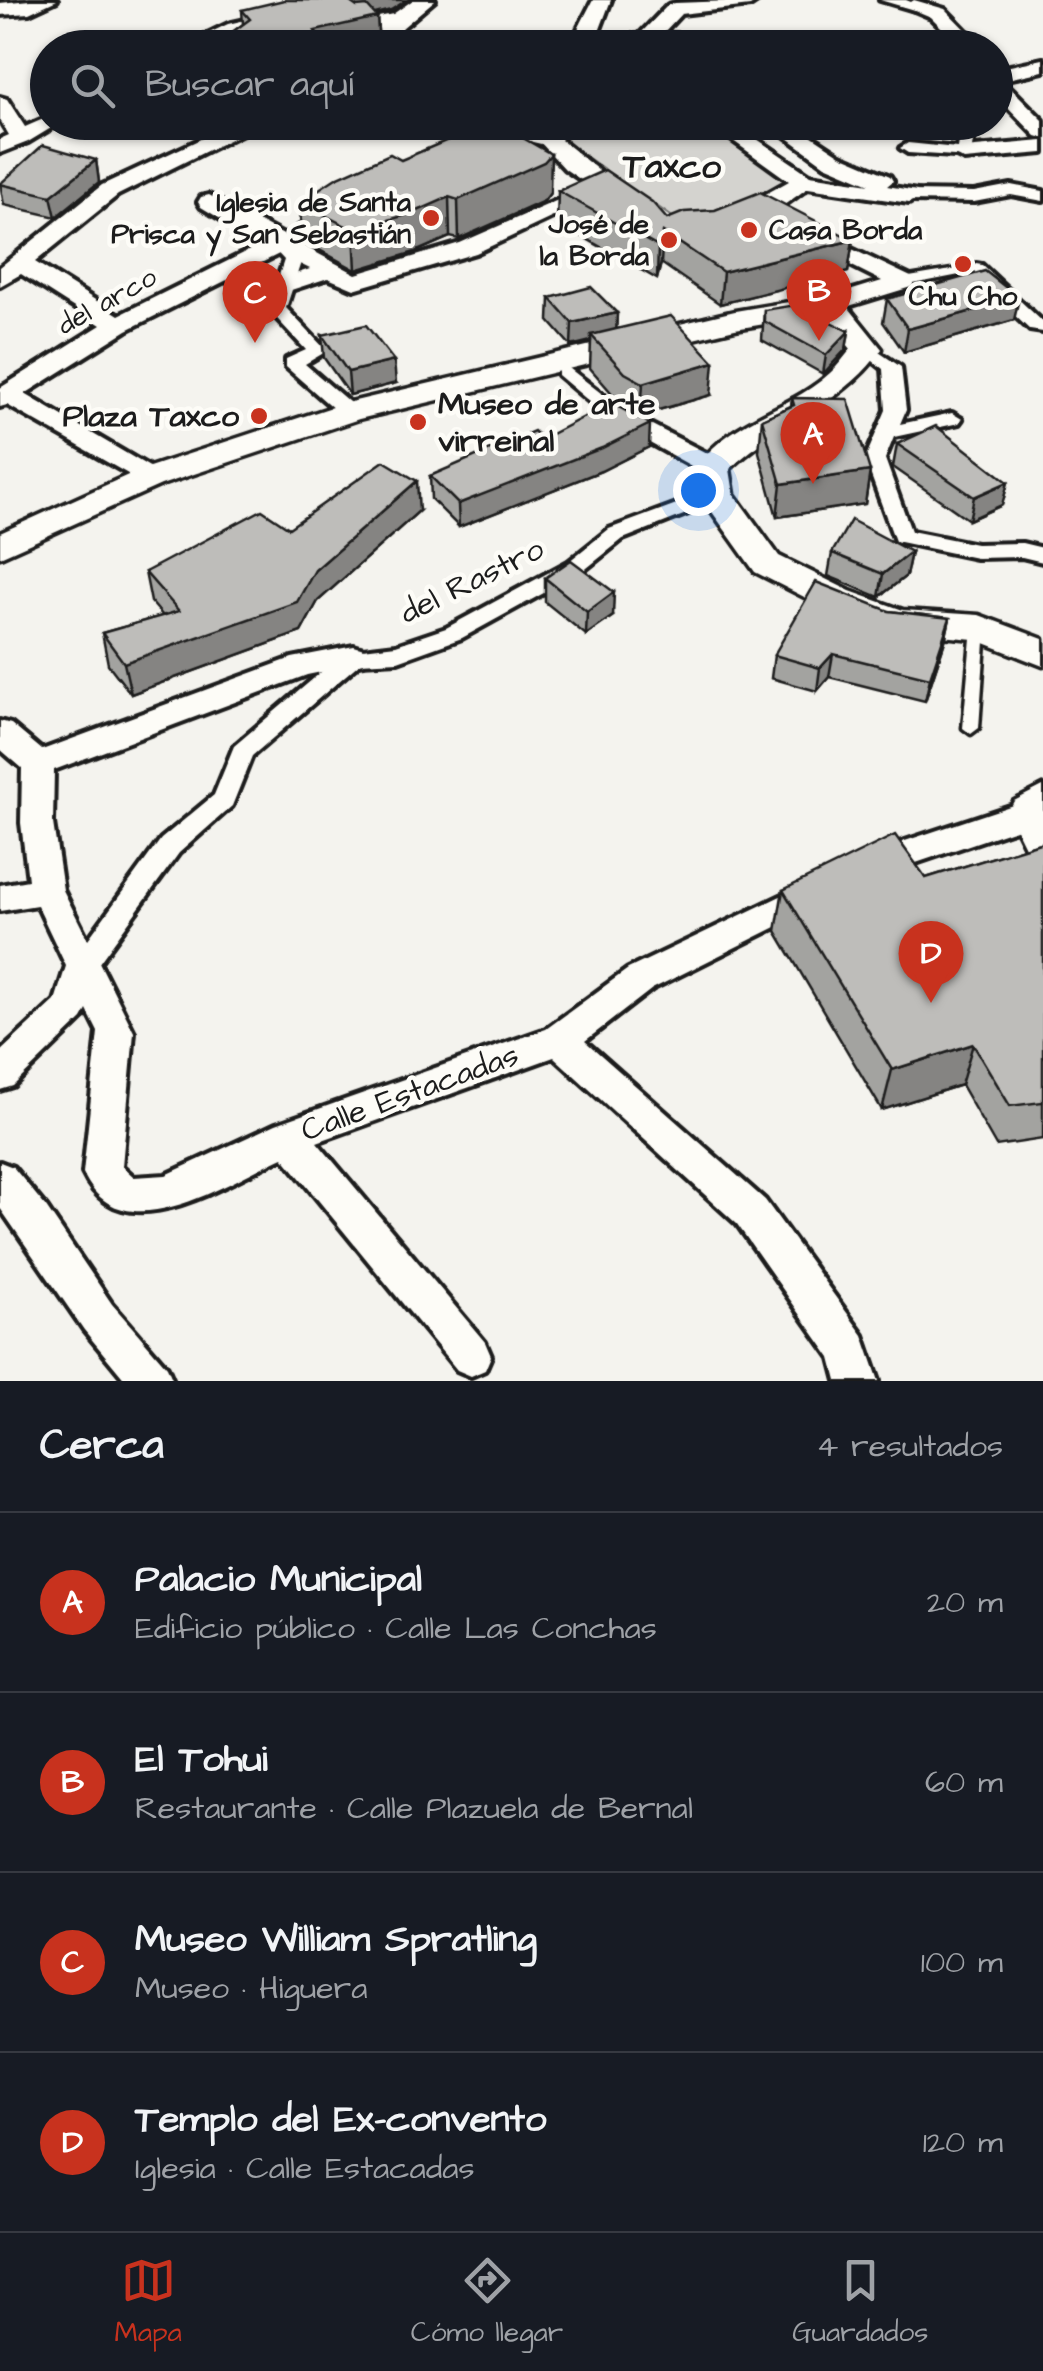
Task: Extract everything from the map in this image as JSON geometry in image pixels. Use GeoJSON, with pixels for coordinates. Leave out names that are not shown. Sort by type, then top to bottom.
{"type":"FeatureCollection","features":[{"type":"Feature","properties":{"kind":"street"},"geometry":{"type":"LineString","coordinates":[[0,18],[48,0]]}},
{"type":"Feature","properties":{"kind":"street"},"geometry":{"type":"LineString","coordinates":[[388,30],[426,0]]}},
{"type":"Feature","properties":{"kind":"street"},"geometry":{"type":"LineString","coordinates":[[592,30],[602,0]]}},
{"type":"Feature","properties":{"kind":"street"},"geometry":{"type":"LineString","coordinates":[[657,30],[675,8],[750,0]]}},
{"type":"Feature","properties":{"kind":"street"},"geometry":{"type":"LineString","coordinates":[[887,0],[938,13],[955,30]]}},
{"type":"Feature","properties":{"kind":"street"},"geometry":{"type":"LineString","coordinates":[[703,30],[704,3]]}},
{"type":"Feature","properties":{"kind":"street"},"geometry":{"type":"LineString","coordinates":[[0,9],[22,9]]}},
{"type":"Feature","properties":{"kind":"street"},"geometry":{"type":"LineString","coordinates":[[231,30],[280,15]]}},
{"type":"Feature","properties":{"kind":"street"},"geometry":{"type":"LineString","coordinates":[[362,26],[399,18]]}},
{"type":"Feature","properties":{"kind":"street"},"geometry":{"type":"LineString","coordinates":[[1013,72],[1043,65]]}},
{"type":"Feature","properties":{"kind":"street"},"geometry":{"type":"LineString","coordinates":[[1013,91],[1036,113],[1043,132]]}},
{"type":"Feature","properties":{"kind":"street"},"geometry":{"type":"LineString","coordinates":[[0,103],[21,138]]}},
{"type":"Feature","properties":{"kind":"street"},"geometry":{"type":"LineString","coordinates":[[0,146],[30,133]]}},
{"type":"Feature","properties":{"kind":"street"},"geometry":{"type":"LineString","coordinates":[[0,279],[110,190],[217,140]]}},
{"type":"Feature","properties":{"kind":"street"},"geometry":{"type":"LineString","coordinates":[[466,140],[472,150],[489,140]]}},
{"type":"Feature","properties":{"kind":"street"},"geometry":{"type":"LineString","coordinates":[[546,140],[636,208]]}},
{"type":"Feature","properties":{"kind":"street"},"geometry":{"type":"LineString","coordinates":[[743,140],[804,181],[909,196],[974,197],[1011,190],[1043,196]]}},
{"type":"Feature","properties":{"kind":"street"},"geometry":{"type":"LineString","coordinates":[[803,140],[860,174],[897,185],[909,196]]}},
{"type":"Feature","properties":{"kind":"street"},"geometry":{"type":"LineString","coordinates":[[964,154],[966,140]]}},
{"type":"Feature","properties":{"kind":"street"},"geometry":{"type":"LineString","coordinates":[[908,148],[964,154],[1043,146]]}},
{"type":"Feature","properties":{"kind":"street"},"geometry":{"type":"LineString","coordinates":[[724,224],[758,212],[804,181]]}},
{"type":"Feature","properties":{"kind":"street"},"geometry":{"type":"LineString","coordinates":[[285,285],[468,248],[604,186]]}},
{"type":"Feature","properties":{"kind":"street"},"geometry":{"type":"LineString","coordinates":[[209,202],[279,244],[344,276]]}},
{"type":"Feature","properties":{"kind":"street"},"geometry":{"type":"LineString","coordinates":[[279,244],[296,230],[336,209]]}},
{"type":"Feature","properties":{"kind":"street"},"geometry":{"type":"LineString","coordinates":[[758,212],[903,282]]}},
{"type":"Feature","properties":{"kind":"street"},"geometry":{"type":"LineString","coordinates":[[279,244],[293,259],[276,309],[318,351],[293,363],[349,412]]}},
{"type":"Feature","properties":{"kind":"street","name":"del arco"},"geometry":{"type":"LineString","coordinates":[[5,398],[118,325],[279,244]]}},
{"type":"Feature","properties":{"kind":"street"},"geometry":{"type":"LineString","coordinates":[[21,264],[118,325]]}},
{"type":"Feature","properties":{"kind":"street"},"geometry":{"type":"LineString","coordinates":[[976,269],[1036,326],[1043,327]]}},
{"type":"Feature","properties":{"kind":"street"},"geometry":{"type":"LineString","coordinates":[[0,546],[149,478],[349,412],[531,374],[736,320],[830,304],[903,282]]}},
{"type":"Feature","properties":{"kind":"street"},"geometry":{"type":"LineString","coordinates":[[830,304],[867,349],[892,367],[896,410],[874,459],[902,536],[976,552],[1022,550],[1043,554]]}},
{"type":"Feature","properties":{"kind":"street"},"geometry":{"type":"LineString","coordinates":[[714,482],[742,438],[840,381],[867,349]]}},
{"type":"Feature","properties":{"kind":"street"},"geometry":{"type":"LineString","coordinates":[[565,370],[617,415],[714,482],[766,564],[838,599],[900,622],[979,627],[1043,653]]}},
{"type":"Feature","properties":{"kind":"street"},"geometry":{"type":"LineString","coordinates":[[5,398],[149,478]]}},
{"type":"Feature","properties":{"kind":"street"},"geometry":{"type":"LineString","coordinates":[[886,433],[952,419]]}},
{"type":"Feature","properties":{"kind":"street","name":"del Rastro"},"geometry":{"type":"LineString","coordinates":[[354,656],[398,653],[454,633],[575,567],[616,534],[714,482]]}},
{"type":"Feature","properties":{"kind":"street"},"geometry":{"type":"LineString","coordinates":[[0,732],[38,764],[302,664],[354,656]]}},
{"type":"Feature","properties":{"kind":"street"},"geometry":{"type":"LineString","coordinates":[[0,1075],[70,1009],[84,964],[170,846],[224,800],[242,752],[354,656]]}},
{"type":"Feature","properties":{"kind":"street","name":"Calle Estacadas"},"geometry":{"type":"LineString","coordinates":[[38,764],[37,823],[46,890],[116,1032],[102,1173],[127,1195],[170,1192],[290,1136],[559,1040],[640,980],[871,865],[1038,819]]}},
{"type":"Feature","properties":{"kind":"street"},"geometry":{"type":"LineString","coordinates":[[0,898],[46,890]]}},
{"type":"Feature","properties":{"kind":"street"},"geometry":{"type":"LineString","coordinates":[[559,1040],[751,1212],[849,1349],[858,1381]]}},
{"type":"Feature","properties":{"kind":"street"},"geometry":{"type":"LineString","coordinates":[[290,1136],[471,1356]]}},
{"type":"Feature","properties":{"kind":"street"},"geometry":{"type":"LineString","coordinates":[[0,1179],[98,1318],[152,1381]]}},
{"type":"Feature","properties":{"kind":"lane"},"geometry":{"type":"LineString","coordinates":[[903,282],[976,269]]}},
{"type":"Feature","properties":{"kind":"lane"},"geometry":{"type":"LineString","coordinates":[[971,728],[979,627]]}},
{"type":"Feature","properties":{"kind":"shaded area"},"geometry":{"type":"Polygon","coordinates":[[[562,140],[737,140],[798,179],[692,231],[562,140]]]}},
{"type":"Feature","properties":{"kind":"building"},"geometry":{"type":"Polygon","coordinates":[[[284,0],[347,0],[357,7],[367,6],[377,17],[319,30],[235,30],[250,19],[242,10],[284,0]]]}},
{"type":"Feature","properties":{"kind":"building"},"geometry":{"type":"Polygon","coordinates":[[[448,140],[526,140],[551,154],[544,162],[458,200],[449,197],[413,213],[354,230],[299,202],[336,178],[390,154],[401,160],[448,140]]]}},
{"type":"Feature","properties":{"kind":"building"},"geometry":{"type":"Polygon","coordinates":[[[43,145],[96,160],[51,196],[0,184],[43,145]]]}},
{"type":"Feature","properties":{"kind":"building"},"geometry":{"type":"Polygon","coordinates":[[[605,170],[652,202],[667,219],[684,212],[715,210],[760,192],[853,240],[723,272],[663,232],[658,247],[558,191],[605,170]]]}},
{"type":"Feature","properties":{"kind":"building"},"geometry":{"type":"Polygon","coordinates":[[[985,271],[1019,298],[908,329],[887,299],[985,271]]]}},
{"type":"Feature","properties":{"kind":"building"},"geometry":{"type":"Polygon","coordinates":[[[591,287],[617,313],[572,323],[550,298],[591,287]]]}},
{"type":"Feature","properties":{"kind":"building"},"geometry":{"type":"Polygon","coordinates":[[[796,305],[849,331],[826,355],[764,321],[764,310],[796,305]]]}},
{"type":"Feature","properties":{"kind":"building"},"geometry":{"type":"Polygon","coordinates":[[[671,316],[714,362],[643,383],[625,373],[591,335],[671,316]]]}},
{"type":"Feature","properties":{"kind":"building"},"geometry":{"type":"Polygon","coordinates":[[[366,325],[394,361],[348,372],[322,335],[366,325]]]}},
{"type":"Feature","properties":{"kind":"building"},"geometry":{"type":"Polygon","coordinates":[[[792,398],[848,399],[870,471],[781,484],[762,419],[794,405],[792,398]]]}},
{"type":"Feature","properties":{"kind":"building"},"geometry":{"type":"Polygon","coordinates":[[[611,403],[650,424],[602,448],[458,504],[430,476],[534,431],[542,439],[611,403]]]}},
{"type":"Feature","properties":{"kind":"building"},"geometry":{"type":"Polygon","coordinates":[[[936,426],[1008,482],[974,497],[897,444],[936,426]]]}},
{"type":"Feature","properties":{"kind":"building"},"geometry":{"type":"Polygon","coordinates":[[[384,461],[417,481],[315,570],[297,602],[124,663],[102,633],[179,611],[145,572],[262,510],[289,528],[384,461]]]}},
{"type":"Feature","properties":{"kind":"building"},"geometry":{"type":"Polygon","coordinates":[[[851,520],[911,552],[883,574],[832,553],[851,520]]]}},
{"type":"Feature","properties":{"kind":"building"},"geometry":{"type":"Polygon","coordinates":[[[571,560],[614,592],[587,612],[545,578],[571,560]]]}},
{"type":"Feature","properties":{"kind":"building"},"geometry":{"type":"Polygon","coordinates":[[[816,582],[889,611],[950,618],[930,678],[833,654],[820,668],[774,655],[816,582]]]}},
{"type":"Feature","properties":{"kind":"building"},"geometry":{"type":"Polygon","coordinates":[[[895,835],[926,878],[1043,842],[1043,1102],[1010,1106],[973,1044],[892,1070],[783,890],[895,835]]]}},
{"type":"Feature","properties":{"kind":"place","name":"Iglesia de Santa Prisca y San Sebastián"},"geometry":{"type":"Point","coordinates":[431,218]}},
{"type":"Feature","properties":{"kind":"place","name":"Casa Borda"},"geometry":{"type":"Point","coordinates":[749,230]}},
{"type":"Feature","properties":{"kind":"place","name":"José de la Borda"},"geometry":{"type":"Point","coordinates":[669,240]}},
{"type":"Feature","properties":{"kind":"place","name":"Chu Cho"},"geometry":{"type":"Point","coordinates":[963,264]}},
{"type":"Feature","properties":{"kind":"place","name":"El Tohui"},"geometry":{"type":"Point","coordinates":[819,341]}},
{"type":"Feature","properties":{"kind":"place","name":"Museo William Spratling"},"geometry":{"type":"Point","coordinates":[255,343]}},
{"type":"Feature","properties":{"kind":"place","name":"Plaza Taxco"},"geometry":{"type":"Point","coordinates":[259,416]}},
{"type":"Feature","properties":{"kind":"place","name":"Museo de arte virreinal"},"geometry":{"type":"Point","coordinates":[418,422]}},
{"type":"Feature","properties":{"kind":"place","name":"Palacio Municipal"},"geometry":{"type":"Point","coordinates":[813,484]}},
{"type":"Feature","properties":{"kind":"place","name":"Templo del Ex-convento"},"geometry":{"type":"Point","coordinates":[931,1003]}},
{"type":"Feature","properties":{"kind":"district","name":"Taxco"},"geometry":{"type":"Point","coordinates":[672,166]}}]}
